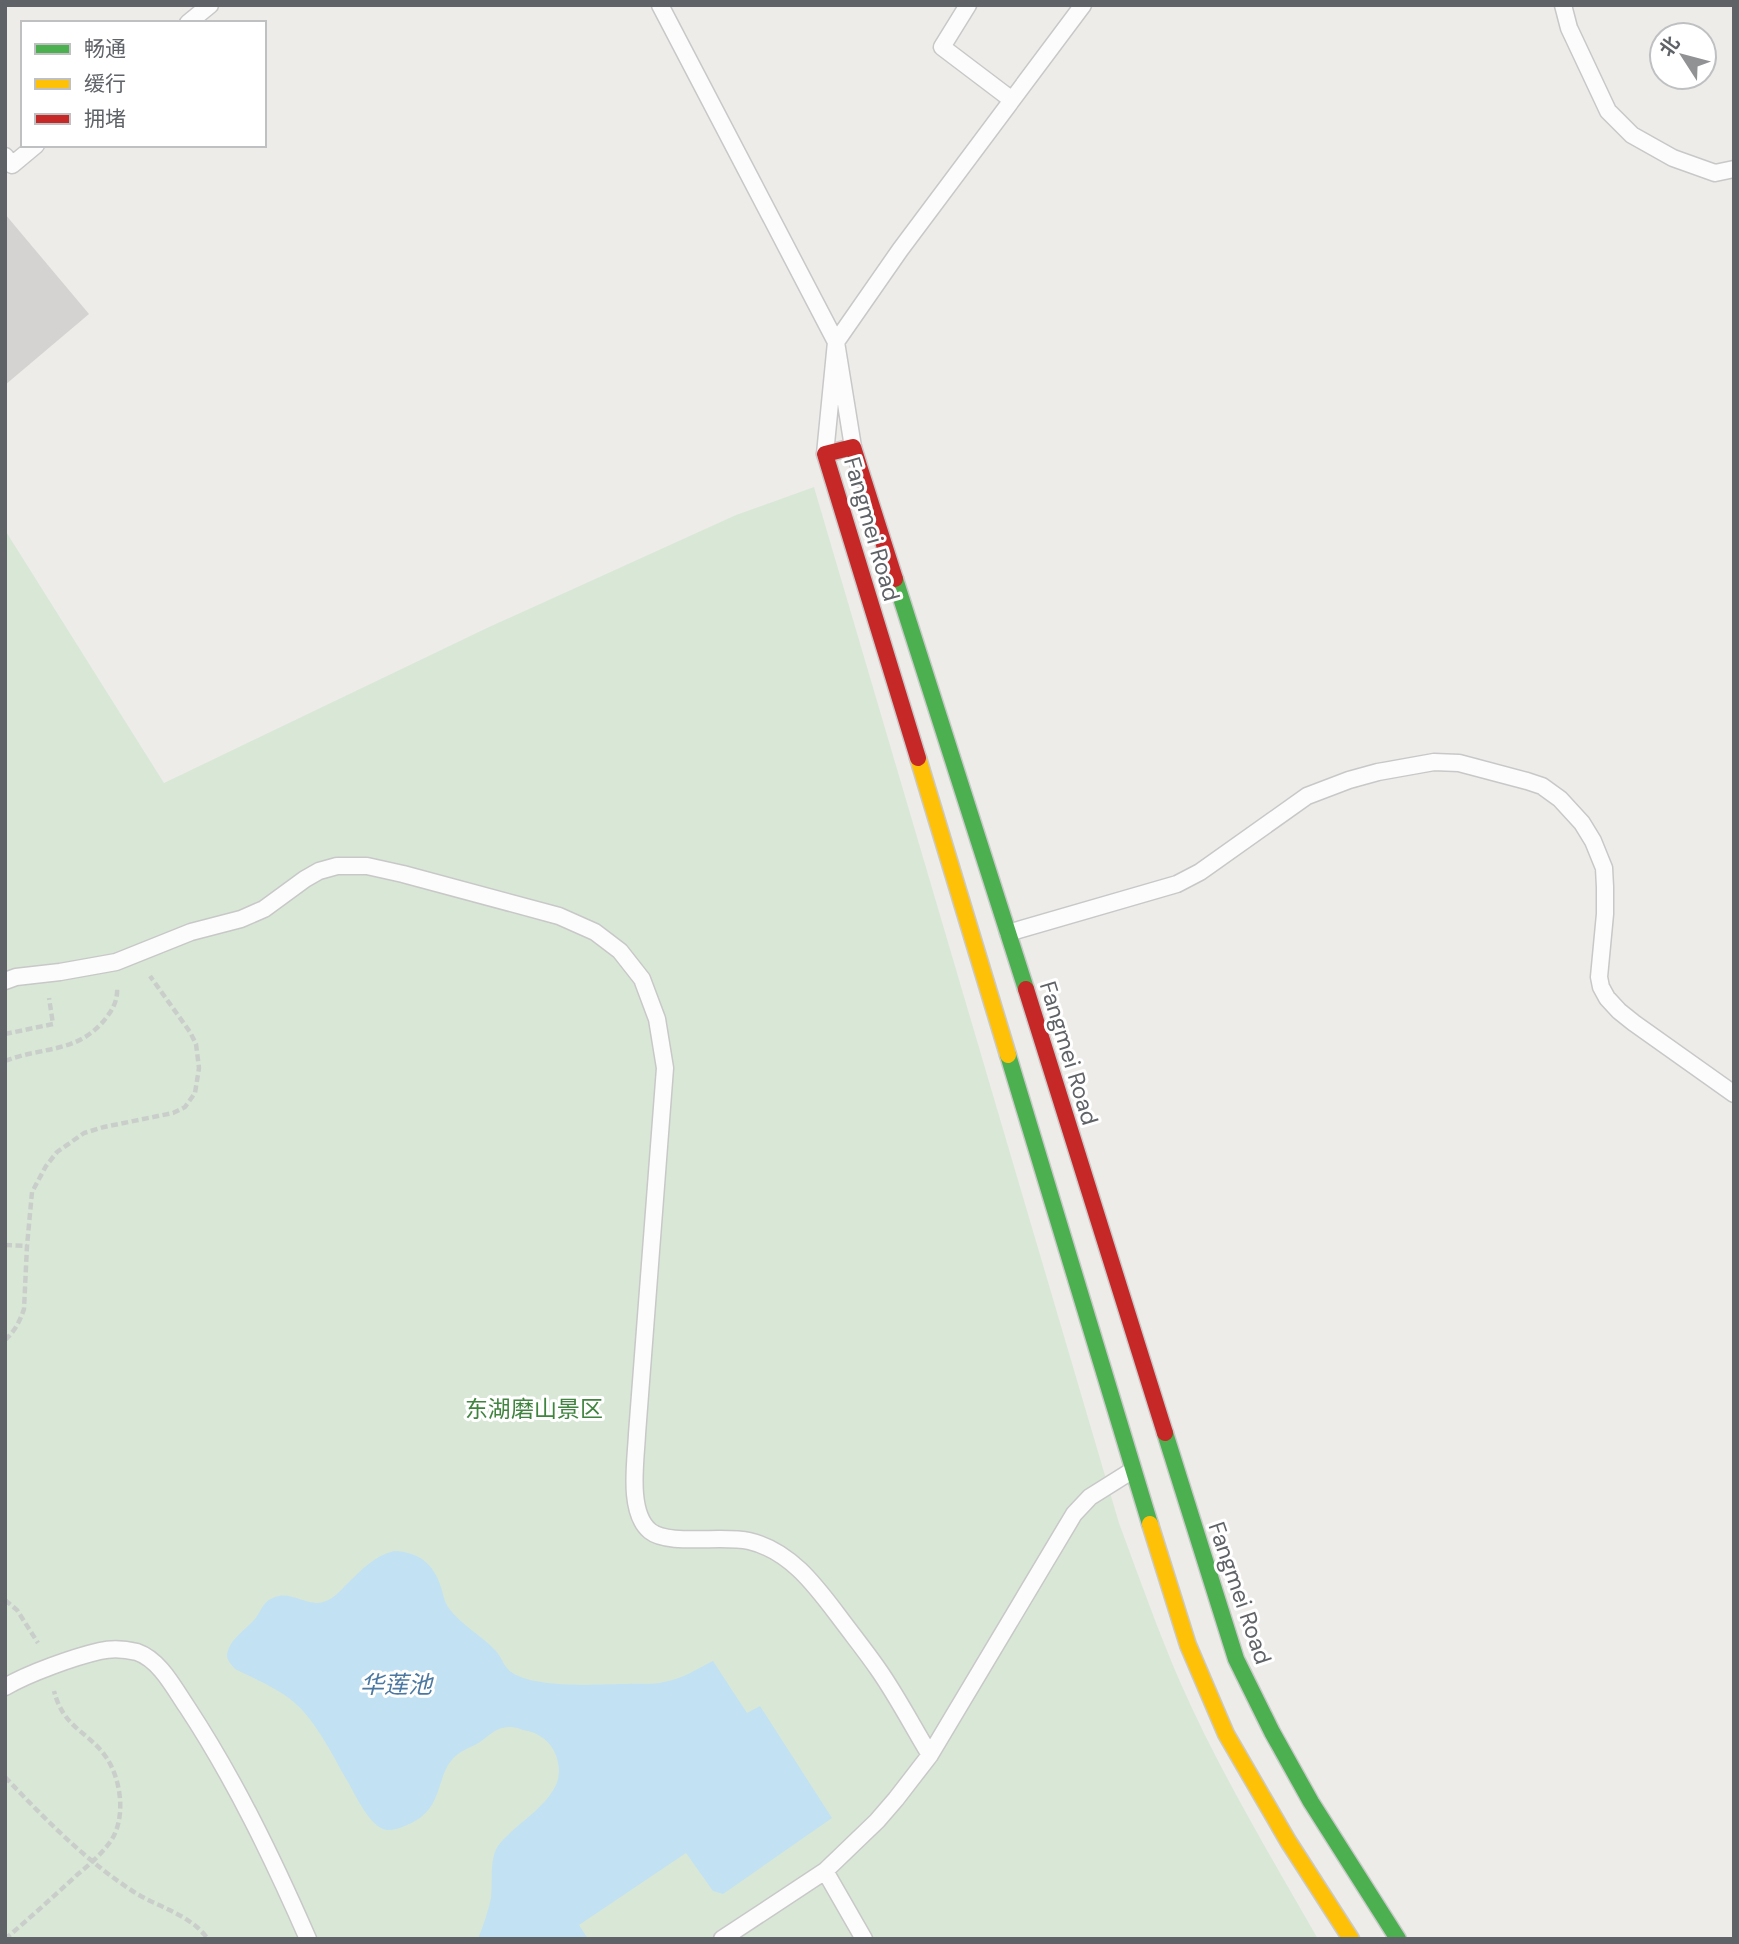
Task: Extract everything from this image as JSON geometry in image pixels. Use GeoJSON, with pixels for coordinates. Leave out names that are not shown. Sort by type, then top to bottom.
{"type":"FeatureCollection","features":[{"type":"Feature","properties":{"kind":"street","name":"Fangmei Road"},"geometry":{"type":"LineString","coordinates":[[1351,1939],[1288,1841],[1226,1734],[1188,1645],[1164,1573],[1153,1463],[1008,933],[853,447],[825,454],[1153,1463],[1261,1714],[1320,1818],[1398,1939]]}},
{"type":"Feature","properties":{"kind":"lane"},"geometry":{"type":"LineString","coordinates":[[190,21],[209,5]]}},
{"type":"Feature","properties":{"kind":"lane"},"geometry":{"type":"LineString","coordinates":[[660,5],[836,342],[853,447]]}},
{"type":"Feature","properties":{"kind":"lane"},"geometry":{"type":"LineString","coordinates":[[968,5],[942,47],[1012,100]]}},
{"type":"Feature","properties":{"kind":"lane"},"geometry":{"type":"LineString","coordinates":[[825,454],[836,342],[900,250],[1083,5]]}},
{"type":"Feature","properties":{"kind":"lane"},"geometry":{"type":"LineString","coordinates":[[1563,5],[1569,28],[1608,111],[1632,135],[1673,158],[1715,173],[1734,169]]}},
{"type":"Feature","properties":{"kind":"lane"},"geometry":{"type":"LineString","coordinates":[[5,156],[12,165],[34,147]]}},
{"type":"Feature","properties":{"kind":"lane"},"geometry":{"type":"LineString","coordinates":[[1008,933],[1177,884],[1200,872],[1307,796],[1349,780],[1434,762],[1459,763],[1542,786],[1560,799],[1582,823],[1593,841],[1604,869],[1605,914],[1600,976],[1601,987],[1607,998],[1634,1023],[1734,1094]]}},
{"type":"Feature","properties":{"kind":"lane"},"geometry":{"type":"LineString","coordinates":[[5,981],[16,977],[117,962],[191,932],[241,919],[264,909],[319,871],[348,866],[367,866],[403,874],[559,916],[595,932],[620,951],[642,979],[646,989],[657,1018],[665,1068],[635,1476],[639,1516],[647,1529],[661,1536],[740,1539],[764,1546],[784,1556],[818,1589],[879,1671],[930,1755]]}},
{"type":"Feature","properties":{"kind":"lane"},"geometry":{"type":"LineString","coordinates":[[723,1939],[825,1871],[877,1821],[930,1755],[1074,1514],[1090,1497],[1153,1463]]}},
{"type":"Feature","properties":{"kind":"lane"},"geometry":{"type":"LineString","coordinates":[[5,1687],[102,1650],[123,1649],[141,1653],[155,1664],[165,1674],[197,1722],[238,1792],[308,1939]]}},
{"type":"Feature","properties":{"kind":"lane"},"geometry":{"type":"LineString","coordinates":[[825,1871],[864,1939]]}},
{"type":"Feature","properties":{"kind":"path"},"geometry":{"type":"LineString","coordinates":[[5,1340],[16,1328],[24,1309],[33,1192],[46,1166],[57,1152],[83,1133],[173,1113],[185,1107],[195,1093],[199,1069],[196,1044],[134,954]]}},
{"type":"Feature","properties":{"kind":"path"},"geometry":{"type":"LineString","coordinates":[[5,1061],[67,1046],[86,1038],[110,1013],[117,996],[117,962]]}},
{"type":"Feature","properties":{"kind":"path"},"geometry":{"type":"LineString","coordinates":[[5,1034],[53,1024],[46,974]]}},
{"type":"Feature","properties":{"kind":"path"},"geometry":{"type":"LineString","coordinates":[[5,1245],[27,1246]]}},
{"type":"Feature","properties":{"kind":"path"},"geometry":{"type":"LineString","coordinates":[[5,1600],[17,1610],[36,1637],[50,1668],[57,1703],[67,1720],[96,1744],[111,1765],[117,1779],[120,1806],[113,1838],[92,1862],[5,1939]]}},
{"type":"Feature","properties":{"kind":"path"},"geometry":{"type":"LineString","coordinates":[[5,1777],[92,1862],[132,1891],[189,1920],[208,1939]]}},
{"type":"Feature","properties":{"kind":"green space","name":"东湖磨山景区"},"geometry":{"type":"Polygon","coordinates":[[[814,487],[1119,1523],[1164,1644],[1196,1717],[1246,1813],[1318,1939],[5,1939],[5,530],[164,783],[489,627],[736,515],[814,487]]]}},
{"type":"Feature","properties":{"kind":"water","name":"华莲池"},"geometry":{"type":"Polygon","coordinates":[[[394,1551],[424,1560],[434,1571],[453,1613],[495,1650],[508,1670],[522,1677],[567,1684],[655,1683],[677,1679],[713,1661],[747,1713],[760,1706],[832,1818],[723,1894],[713,1891],[686,1853],[579,1925],[588,1939],[478,1939],[491,1898],[495,1851],[505,1838],[537,1810],[556,1785],[558,1763],[549,1744],[535,1733],[518,1728],[496,1730],[452,1760],[435,1799],[420,1818],[402,1827],[387,1830],[380,1828],[368,1816],[323,1738],[303,1711],[281,1693],[235,1669],[227,1657],[234,1640],[269,1600],[285,1596],[314,1603],[326,1601],[368,1564],[394,1551]]]}},
{"type":"Feature","properties":{"kind":"building"},"geometry":{"type":"Polygon","coordinates":[[[5,214],[89,314],[5,385],[5,214]]]}},
{"type":"Feature","properties":{"kind":"traffic: fast"},"geometry":{"type":"LineString","coordinates":[[895,579],[1026,989]]}},
{"type":"Feature","properties":{"kind":"traffic: fast"},"geometry":{"type":"LineString","coordinates":[[1008,1055],[1150,1524]]}},
{"type":"Feature","properties":{"kind":"traffic: fast"},"geometry":{"type":"LineString","coordinates":[[1165,1433],[1236,1659],[1311,1802],[1398,1939]]}},
{"type":"Feature","properties":{"kind":"traffic: slow"},"geometry":{"type":"LineString","coordinates":[[918,758],[1008,1055]]}},
{"type":"Feature","properties":{"kind":"traffic: slow"},"geometry":{"type":"LineString","coordinates":[[1150,1524],[1188,1645],[1226,1734],[1288,1841],[1351,1939]]}},
{"type":"Feature","properties":{"kind":"traffic: jam"},"geometry":{"type":"LineString","coordinates":[[895,579],[853,447],[825,454],[918,758]]}},
{"type":"Feature","properties":{"kind":"traffic: jam"},"geometry":{"type":"LineString","coordinates":[[1026,989],[1165,1433]]}}]}
